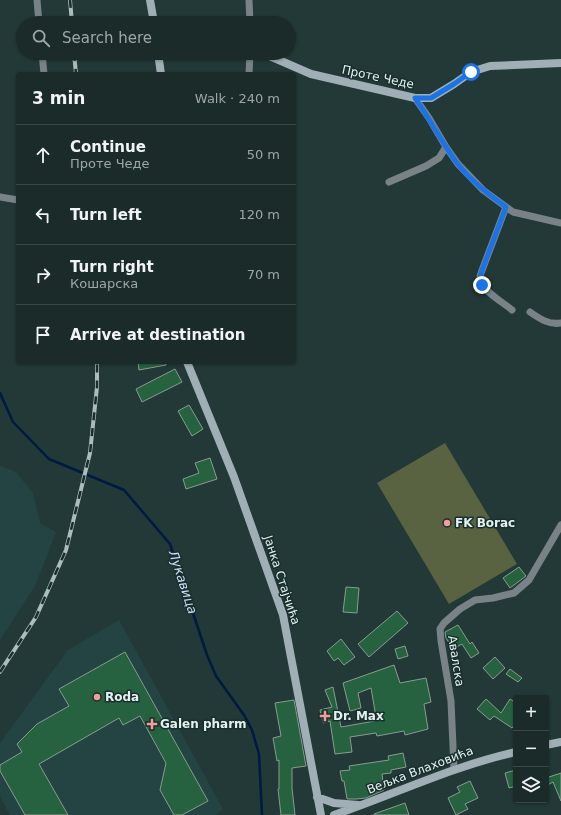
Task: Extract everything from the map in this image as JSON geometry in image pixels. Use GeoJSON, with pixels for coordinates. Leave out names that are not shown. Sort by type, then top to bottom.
{"type":"FeatureCollection","features":[{"type":"Feature","properties":{"kind":"street"},"geometry":{"type":"LineString","coordinates":[[37,0],[38,16]]}},
{"type":"Feature","properties":{"kind":"street"},"geometry":{"type":"LineString","coordinates":[[150,0],[153,16]]}},
{"type":"Feature","properties":{"kind":"street"},"geometry":{"type":"LineString","coordinates":[[249,0],[250,16]]}},
{"type":"Feature","properties":{"kind":"street"},"geometry":{"type":"LineString","coordinates":[[43,60],[44,72]]}},
{"type":"Feature","properties":{"kind":"street"},"geometry":{"type":"LineString","coordinates":[[159,60],[161,72]]}},
{"type":"Feature","properties":{"kind":"street"},"geometry":{"type":"LineString","coordinates":[[249,72],[250,60]]}},
{"type":"Feature","properties":{"kind":"street","name":"Проте Чеде"},"geometry":{"type":"LineString","coordinates":[[279,60],[312,74],[415,98],[431,98],[471,72],[490,66],[561,63]]}},
{"type":"Feature","properties":{"kind":"street"},"geometry":{"type":"LineString","coordinates":[[415,98],[458,164],[483,190],[513,212],[561,223]]}},
{"type":"Feature","properties":{"kind":"street"},"geometry":{"type":"LineString","coordinates":[[389,182],[439,158],[446,147]]}},
{"type":"Feature","properties":{"kind":"street"},"geometry":{"type":"LineString","coordinates":[[0,197],[16,200]]}},
{"type":"Feature","properties":{"kind":"street"},"geometry":{"type":"LineString","coordinates":[[506,207],[481,273],[480,280],[482,285],[487,290],[512,310]]}},
{"type":"Feature","properties":{"kind":"street"},"geometry":{"type":"LineString","coordinates":[[530,312],[553,324],[561,323]]}},
{"type":"Feature","properties":{"kind":"street","name":"Јанка Стајчића"},"geometry":{"type":"LineString","coordinates":[[188,364],[234,477],[283,615],[321,815]]}},
{"type":"Feature","properties":{"kind":"street","name":"Авалска"},"geometry":{"type":"LineString","coordinates":[[454,769],[451,701],[440,629],[444,623],[460,609],[475,600],[493,598],[514,593],[529,580],[561,525]]}},
{"type":"Feature","properties":{"kind":"street"},"geometry":{"type":"LineString","coordinates":[[549,744],[561,742]]}},
{"type":"Feature","properties":{"kind":"street","name":"Вељка Влаховића"},"geometry":{"type":"LineString","coordinates":[[334,815],[361,806],[454,769],[513,753]]}},
{"type":"Feature","properties":{"kind":"street"},"geometry":{"type":"LineString","coordinates":[[317,797],[334,803],[361,806]]}},
{"type":"Feature","properties":{"kind":"shaded area"},"geometry":{"type":"Polygon","coordinates":[[[0,466],[16,472],[33,493],[40,523],[56,532],[35,586],[0,640],[0,466]]]}},
{"type":"Feature","properties":{"kind":"shaded area"},"geometry":{"type":"Polygon","coordinates":[[[119,620],[223,809],[216,815],[10,815],[0,796],[0,743],[68,650],[119,620]]]}},
{"type":"Feature","properties":{"kind":"green space","name":"FK Borac"},"geometry":{"type":"Polygon","coordinates":[[[445,443],[517,564],[449,604],[377,483],[445,443]]]}},
{"type":"Feature","properties":{"kind":"building"},"geometry":{"type":"Polygon","coordinates":[[[138,364],[166,364],[166,365],[139,370],[138,364]]]}},
{"type":"Feature","properties":{"kind":"building"},"geometry":{"type":"Polygon","coordinates":[[[175,369],[182,382],[142,402],[136,389],[175,369]]]}},
{"type":"Feature","properties":{"kind":"building"},"geometry":{"type":"Polygon","coordinates":[[[189,405],[203,429],[192,436],[178,411],[189,405]]]}},
{"type":"Feature","properties":{"kind":"building"},"geometry":{"type":"Polygon","coordinates":[[[210,458],[217,479],[186,489],[183,479],[199,473],[195,463],[210,458]]]}},
{"type":"Feature","properties":{"kind":"building"},"geometry":{"type":"Polygon","coordinates":[[[519,567],[526,576],[510,588],[503,578],[519,567]]]}},
{"type":"Feature","properties":{"kind":"building"},"geometry":{"type":"Polygon","coordinates":[[[346,587],[359,588],[357,613],[343,612],[346,587]]]}},
{"type":"Feature","properties":{"kind":"building"},"geometry":{"type":"Polygon","coordinates":[[[397,611],[408,623],[369,657],[358,644],[397,611]]]}},
{"type":"Feature","properties":{"kind":"building"},"geometry":{"type":"Polygon","coordinates":[[[458,625],[470,644],[472,642],[479,653],[471,658],[462,644],[453,649],[446,638],[445,632],[458,625]]]}},
{"type":"Feature","properties":{"kind":"building"},"geometry":{"type":"Polygon","coordinates":[[[341,639],[355,657],[344,665],[338,658],[334,661],[327,651],[341,639]]]}},
{"type":"Feature","properties":{"kind":"building"},"geometry":{"type":"Polygon","coordinates":[[[405,646],[408,656],[398,659],[395,649],[405,646]]]}},
{"type":"Feature","properties":{"kind":"building"},"geometry":{"type":"Polygon","coordinates":[[[125,652],[208,801],[182,815],[174,815],[160,790],[166,763],[140,716],[123,725],[119,718],[39,764],[68,815],[25,815],[0,771],[0,765],[22,752],[17,744],[37,724],[69,706],[59,689],[125,652]]]}},
{"type":"Feature","properties":{"kind":"building"},"geometry":{"type":"Polygon","coordinates":[[[495,657],[505,668],[493,679],[483,668],[495,657]]]}},
{"type":"Feature","properties":{"kind":"building"},"geometry":{"type":"Polygon","coordinates":[[[394,665],[400,683],[426,678],[431,702],[424,704],[428,729],[405,735],[404,731],[377,736],[376,733],[350,737],[352,752],[335,754],[330,721],[323,723],[320,710],[332,707],[325,690],[333,687],[341,727],[375,721],[374,718],[376,717],[371,688],[358,693],[361,708],[350,711],[343,683],[394,665]]]}},
{"type":"Feature","properties":{"kind":"building"},"geometry":{"type":"Polygon","coordinates":[[[510,669],[522,678],[518,682],[506,674],[510,669]]]}},
{"type":"Feature","properties":{"kind":"building"},"geometry":{"type":"Polygon","coordinates":[[[486,699],[501,713],[510,699],[513,701],[513,727],[512,728],[494,716],[490,720],[477,709],[486,699]]]}},
{"type":"Feature","properties":{"kind":"building"},"geometry":{"type":"Polygon","coordinates":[[[294,700],[306,766],[292,768],[292,788],[295,815],[281,815],[278,789],[279,760],[277,761],[273,738],[281,736],[275,703],[294,700]]]}},
{"type":"Feature","properties":{"kind":"building"},"geometry":{"type":"Polygon","coordinates":[[[403,753],[406,767],[391,770],[391,773],[382,774],[384,790],[366,798],[347,799],[344,781],[342,781],[340,771],[350,770],[349,766],[389,760],[388,756],[403,753]]]}},
{"type":"Feature","properties":{"kind":"building"},"geometry":{"type":"Polygon","coordinates":[[[513,771],[513,787],[509,788],[505,773],[513,771]]]}},
{"type":"Feature","properties":{"kind":"building"},"geometry":{"type":"Polygon","coordinates":[[[561,773],[561,801],[553,782],[549,784],[549,777],[561,773]]]}},
{"type":"Feature","properties":{"kind":"building"},"geometry":{"type":"Polygon","coordinates":[[[470,781],[478,798],[465,804],[468,809],[456,815],[448,798],[460,792],[457,787],[470,781]]]}},
{"type":"Feature","properties":{"kind":"building"},"geometry":{"type":"Polygon","coordinates":[[[405,803],[409,815],[374,815],[374,814],[405,803]]]}},
{"type":"Feature","properties":{"kind":"waterway","name":"Лукавица"},"geometry":{"type":"LineString","coordinates":[[0,393],[13,422],[49,459],[124,490],[170,544],[207,655],[216,676],[244,715],[252,730],[259,754],[262,815]]}},
{"type":"Feature","properties":{"kind":"railway"},"geometry":{"type":"LineString","coordinates":[[70,0],[71,16]]}},
{"type":"Feature","properties":{"kind":"railway"},"geometry":{"type":"LineString","coordinates":[[75,60],[76,72]]}},
{"type":"Feature","properties":{"kind":"railway"},"geometry":{"type":"LineString","coordinates":[[0,672],[36,617],[66,550],[90,453],[97,387],[97,364]]}},
{"type":"Feature","properties":{"kind":"place","name":"FK Borac"},"geometry":{"type":"Point","coordinates":[447,523]}},
{"type":"Feature","properties":{"kind":"place","name":"Roda"},"geometry":{"type":"Point","coordinates":[97,697]}},
{"type":"Feature","properties":{"kind":"place","name":"Dr. Max"},"geometry":{"type":"Point","coordinates":[325,716]}},
{"type":"Feature","properties":{"kind":"place","name":"Galen pharm"},"geometry":{"type":"Point","coordinates":[152,724]}},
{"type":"Feature","properties":{"kind":"route"},"geometry":{"type":"LineString","coordinates":[[471,72],[431,98],[415,98],[458,164],[483,190],[506,207],[481,273],[480,280],[482,285]]}}]}
